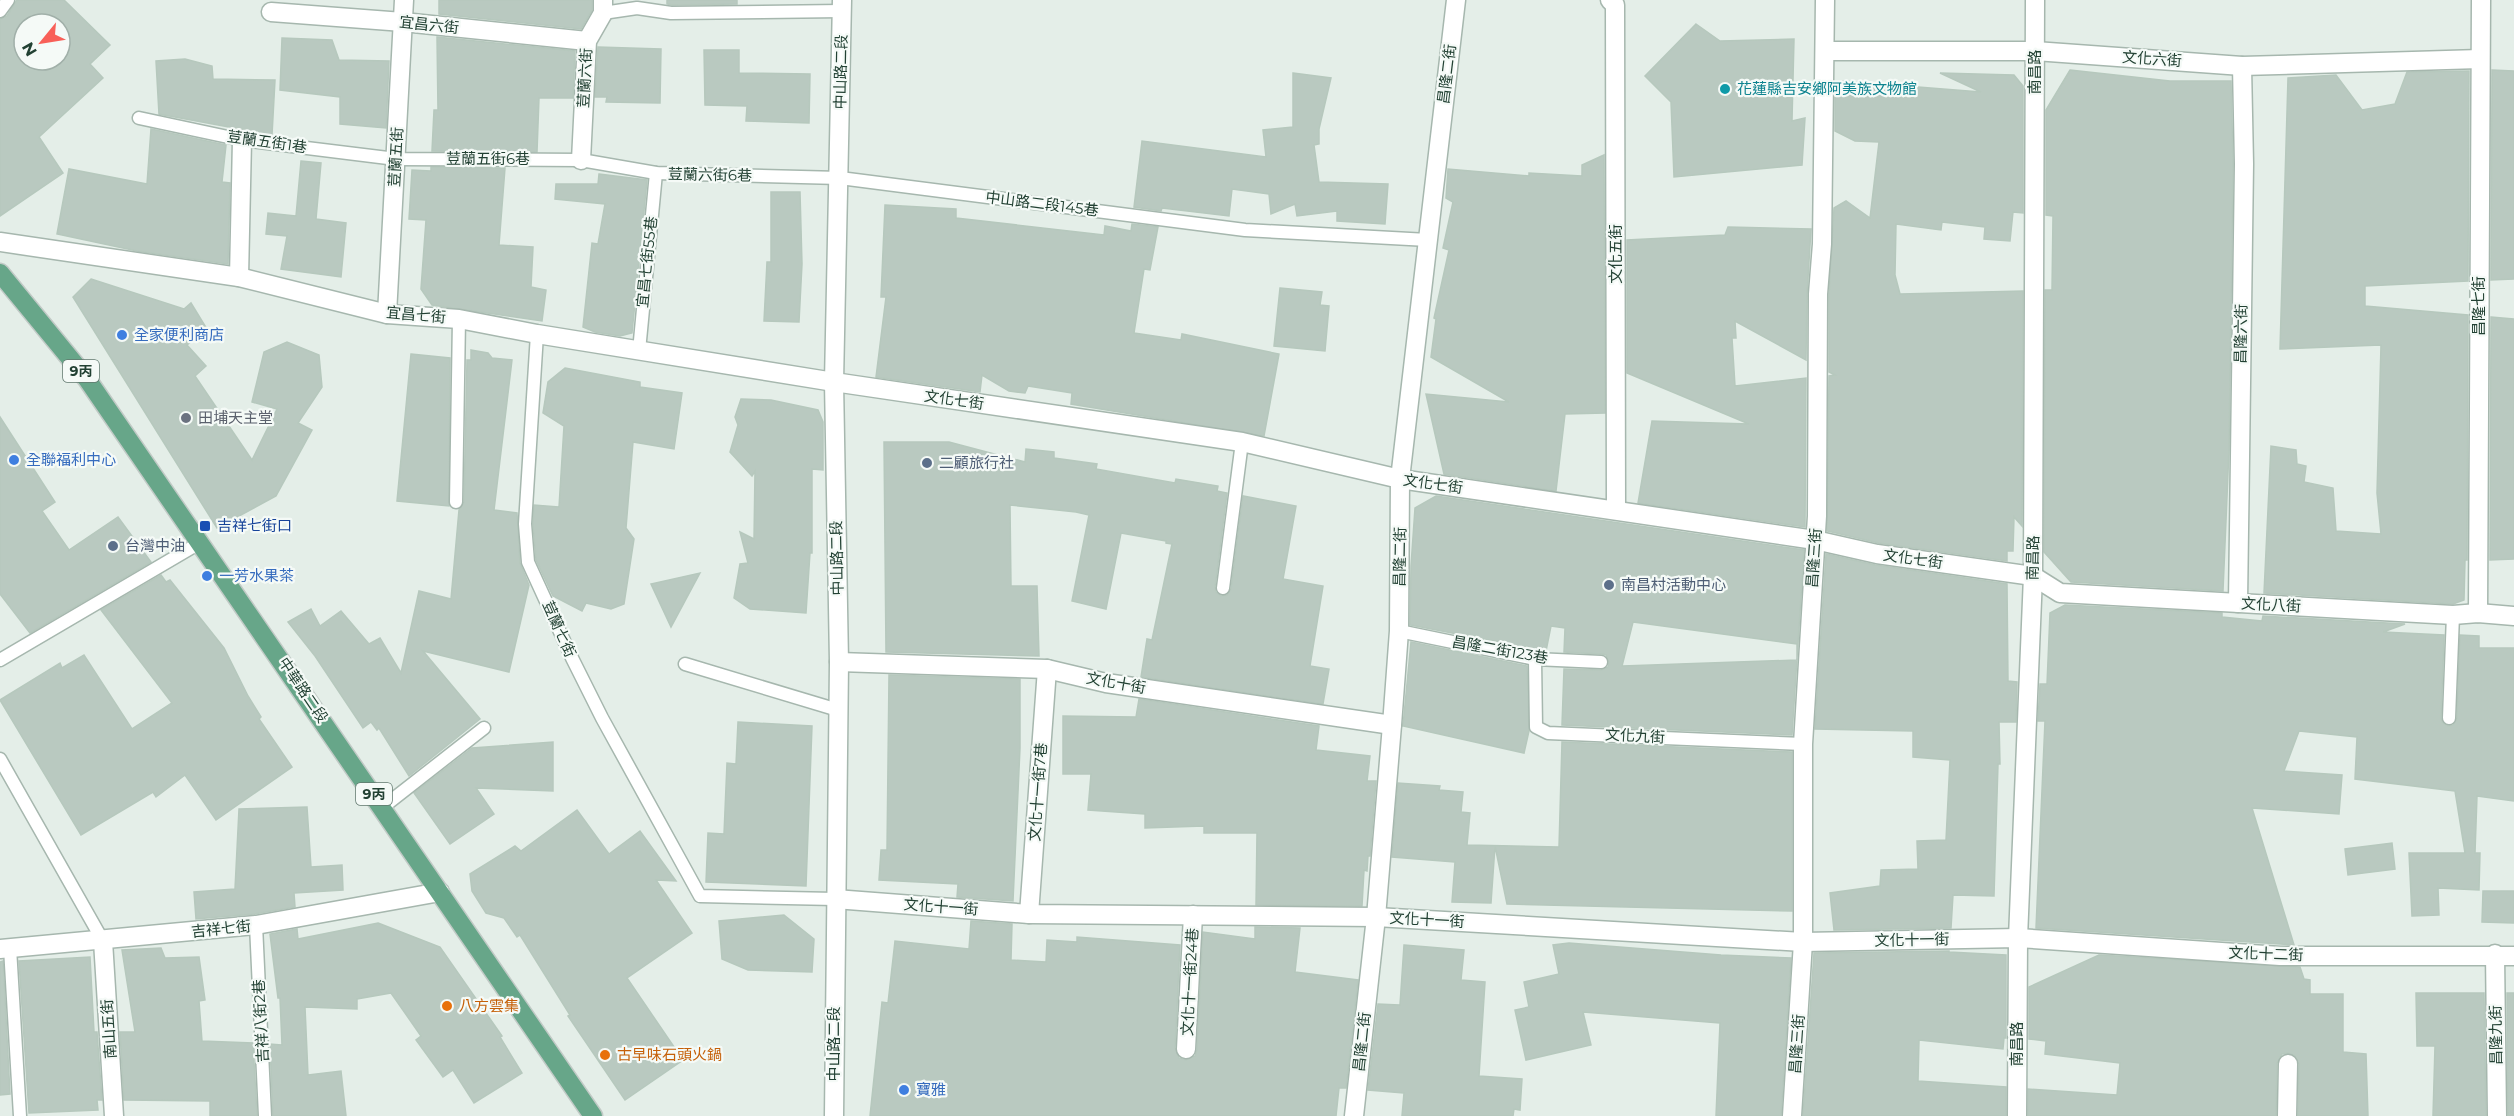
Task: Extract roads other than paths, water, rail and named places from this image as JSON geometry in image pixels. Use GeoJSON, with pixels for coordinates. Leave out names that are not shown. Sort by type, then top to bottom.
{"type":"FeatureCollection","features":[{"type":"Feature","properties":{"kind":"main road","name":"中華路二段"},"geometry":{"type":"LineString","coordinates":[[0,273],[87,379],[593,1116]]}},
{"type":"Feature","properties":{"kind":"street","name":"荳蘭五街"},"geometry":{"type":"LineString","coordinates":[[387,314],[404,0]]}},
{"type":"Feature","properties":{"kind":"street","name":"昌隆二街"},"geometry":{"type":"LineString","coordinates":[[1354,1116],[1376,917],[1399,631],[1400,479],[1456,0]]}},
{"type":"Feature","properties":{"kind":"street","name":"文化五街"},"geometry":{"type":"LineString","coordinates":[[1610,0],[1615,6],[1616,510]]}},
{"type":"Feature","properties":{"kind":"street","name":"昌隆三街"},"geometry":{"type":"LineString","coordinates":[[1792,1116],[1803,942],[1803,744],[1817,516],[1818,294],[1822,244],[1825,0]]}},
{"type":"Feature","properties":{"kind":"street","name":"南昌路"},"geometry":{"type":"LineString","coordinates":[[2017,1116],[2018,939],[2033,576],[2035,0]]}},
{"type":"Feature","properties":{"kind":"street","name":"昌隆七街"},"geometry":{"type":"LineString","coordinates":[[2478,613],[2481,0]]}},
{"type":"Feature","properties":{"kind":"street","name":"中山路二段"},"geometry":{"type":"LineString","coordinates":[[834,1116],[839,662],[834,382],[842,6]]}},
{"type":"Feature","properties":{"kind":"street","name":"荳蘭六街"},"geometry":{"type":"LineString","coordinates":[[581,160],[587,41],[603,7]]}},
{"type":"Feature","properties":{"kind":"street","name":"宜昌六街"},"geometry":{"type":"LineString","coordinates":[[271,12],[403,22],[587,41]]}},
{"type":"Feature","properties":{"kind":"street","name":"文化六街"},"geometry":{"type":"LineString","coordinates":[[1825,51],[2034,51],[2242,66],[2480,59]]}},
{"type":"Feature","properties":{"kind":"street","name":"昌隆六街"},"geometry":{"type":"LineString","coordinates":[[2238,603],[2244,164],[2242,66]]}},
{"type":"Feature","properties":{"kind":"street"},"geometry":{"type":"LineString","coordinates":[[239,277],[242,140]]}},
{"type":"Feature","properties":{"kind":"street","name":"宜昌七街"},"geometry":{"type":"LineString","coordinates":[[0,242],[239,277],[387,314],[459,319],[537,334],[834,382]]}},
{"type":"Feature","properties":{"kind":"street","name":"文化七街"},"geometry":{"type":"LineString","coordinates":[[834,382],[1242,442],[1400,479],[1815,540],[1877,554],[2033,576]]}},
{"type":"Feature","properties":{"kind":"street","name":"文化八街"},"geometry":{"type":"LineString","coordinates":[[2033,576],[2060,593],[2453,615],[2478,613],[2514,616]]}},
{"type":"Feature","properties":{"kind":"street","name":"文化十街"},"geometry":{"type":"LineString","coordinates":[[839,662],[1047,669],[1106,683],[1392,725]]}},
{"type":"Feature","properties":{"kind":"street","name":"文化十一街7巷"},"geometry":{"type":"LineString","coordinates":[[1029,914],[1047,669]]}},
{"type":"Feature","properties":{"kind":"street","name":"吉祥七街"},"geometry":{"type":"LineString","coordinates":[[5,948],[256,926],[440,892]]}},
{"type":"Feature","properties":{"kind":"street","name":"文化十一街"},"geometry":{"type":"LineString","coordinates":[[835,899],[1029,914],[1376,917],[1803,942],[2018,939]]}},
{"type":"Feature","properties":{"kind":"street","name":"文化十一街24巷"},"geometry":{"type":"LineString","coordinates":[[1186,1049],[1193,915]]}},
{"type":"Feature","properties":{"kind":"street","name":"文化十二街"},"geometry":{"type":"LineString","coordinates":[[2018,939],[2280,956],[2495,954],[2514,956]]}},
{"type":"Feature","properties":{"kind":"street","name":"南山五街"},"geometry":{"type":"LineString","coordinates":[[103,941],[114,1116]]}},
{"type":"Feature","properties":{"kind":"street","name":"昌隆九街"},"geometry":{"type":"LineString","coordinates":[[2495,954],[2497,1116]]}},
{"type":"Feature","properties":{"kind":"street"},"geometry":{"type":"LineString","coordinates":[[2287,1116],[2288,1064]]}},
{"type":"Feature","properties":{"kind":"lane"},"geometry":{"type":"LineString","coordinates":[[0,10],[8,0]]}},
{"type":"Feature","properties":{"kind":"lane"},"geometry":{"type":"LineString","coordinates":[[603,7],[637,8],[671,13],[842,6]]}},
{"type":"Feature","properties":{"kind":"lane","name":"荳蘭五街1巷"},"geometry":{"type":"LineString","coordinates":[[139,118],[242,140],[396,159]]}},
{"type":"Feature","properties":{"kind":"lane","name":"荳蘭五街6巷"},"geometry":{"type":"LineString","coordinates":[[396,159],[581,160]]}},
{"type":"Feature","properties":{"kind":"lane","name":"荳蘭六街6巷"},"geometry":{"type":"LineString","coordinates":[[581,160],[656,173],[840,177]]}},
{"type":"Feature","properties":{"kind":"lane","name":"宜昌七街55巷"},"geometry":{"type":"LineString","coordinates":[[639,351],[656,173]]}},
{"type":"Feature","properties":{"kind":"lane","name":"中山路二段145巷"},"geometry":{"type":"LineString","coordinates":[[840,177],[1245,230],[1428,240]]}},
{"type":"Feature","properties":{"kind":"lane"},"geometry":{"type":"LineString","coordinates":[[456,502],[459,319]]}},
{"type":"Feature","properties":{"kind":"lane","name":"荳蘭七街"},"geometry":{"type":"LineString","coordinates":[[537,334],[525,524],[528,562],[602,718],[700,896],[835,899]]}},
{"type":"Feature","properties":{"kind":"lane"},"geometry":{"type":"LineString","coordinates":[[1223,588],[1242,442]]}},
{"type":"Feature","properties":{"kind":"lane"},"geometry":{"type":"LineString","coordinates":[[0,660],[201,542]]}},
{"type":"Feature","properties":{"kind":"lane"},"geometry":{"type":"LineString","coordinates":[[2449,718],[2453,615]]}},
{"type":"Feature","properties":{"kind":"lane","name":"昌隆二街123巷"},"geometry":{"type":"LineString","coordinates":[[1399,631],[1535,659],[1601,662]]}},
{"type":"Feature","properties":{"kind":"lane","name":"文化九街"},"geometry":{"type":"LineString","coordinates":[[1535,659],[1536,727],[1548,733],[1803,744]]}},
{"type":"Feature","properties":{"kind":"lane"},"geometry":{"type":"LineString","coordinates":[[685,664],[838,710]]}},
{"type":"Feature","properties":{"kind":"lane"},"geometry":{"type":"LineString","coordinates":[[383,807],[484,728]]}},
{"type":"Feature","properties":{"kind":"lane"},"geometry":{"type":"LineString","coordinates":[[0,759],[103,941]]}},
{"type":"Feature","properties":{"kind":"lane","name":"吉祥八街2巷"},"geometry":{"type":"LineString","coordinates":[[256,926],[265,1116]]}},
{"type":"Feature","properties":{"kind":"lane"},"geometry":{"type":"LineString","coordinates":[[5,948],[20,1116]]}},
{"type":"Feature","properties":{"kind":"place","name":"花蓮縣吉安鄉阿美族文物館"},"geometry":{"type":"Point","coordinates":[1725,89]}},
{"type":"Feature","properties":{"kind":"place","name":"全家便利商店"},"geometry":{"type":"Point","coordinates":[122,335]}},
{"type":"Feature","properties":{"kind":"place","name":"田埔天主堂"},"geometry":{"type":"Point","coordinates":[186,418]}},
{"type":"Feature","properties":{"kind":"place","name":"全聯福利中心"},"geometry":{"type":"Point","coordinates":[14,460]}},
{"type":"Feature","properties":{"kind":"place","name":"二顧旅行社"},"geometry":{"type":"Point","coordinates":[927,463]}},
{"type":"Feature","properties":{"kind":"place","name":"吉祥七街口"},"geometry":{"type":"Point","coordinates":[205,526]}},
{"type":"Feature","properties":{"kind":"place","name":"台灣中油"},"geometry":{"type":"Point","coordinates":[113,546]}},
{"type":"Feature","properties":{"kind":"place","name":"一芳水果茶"},"geometry":{"type":"Point","coordinates":[207,576]}},
{"type":"Feature","properties":{"kind":"place","name":"南昌村活動中心"},"geometry":{"type":"Point","coordinates":[1609,585]}},
{"type":"Feature","properties":{"kind":"place","name":"八方雲集"},"geometry":{"type":"Point","coordinates":[447,1006]}},
{"type":"Feature","properties":{"kind":"place","name":"古早味石頭火鍋"},"geometry":{"type":"Point","coordinates":[605,1055]}},
{"type":"Feature","properties":{"kind":"place","name":"寶雅"},"geometry":{"type":"Point","coordinates":[904,1090]}}]}
